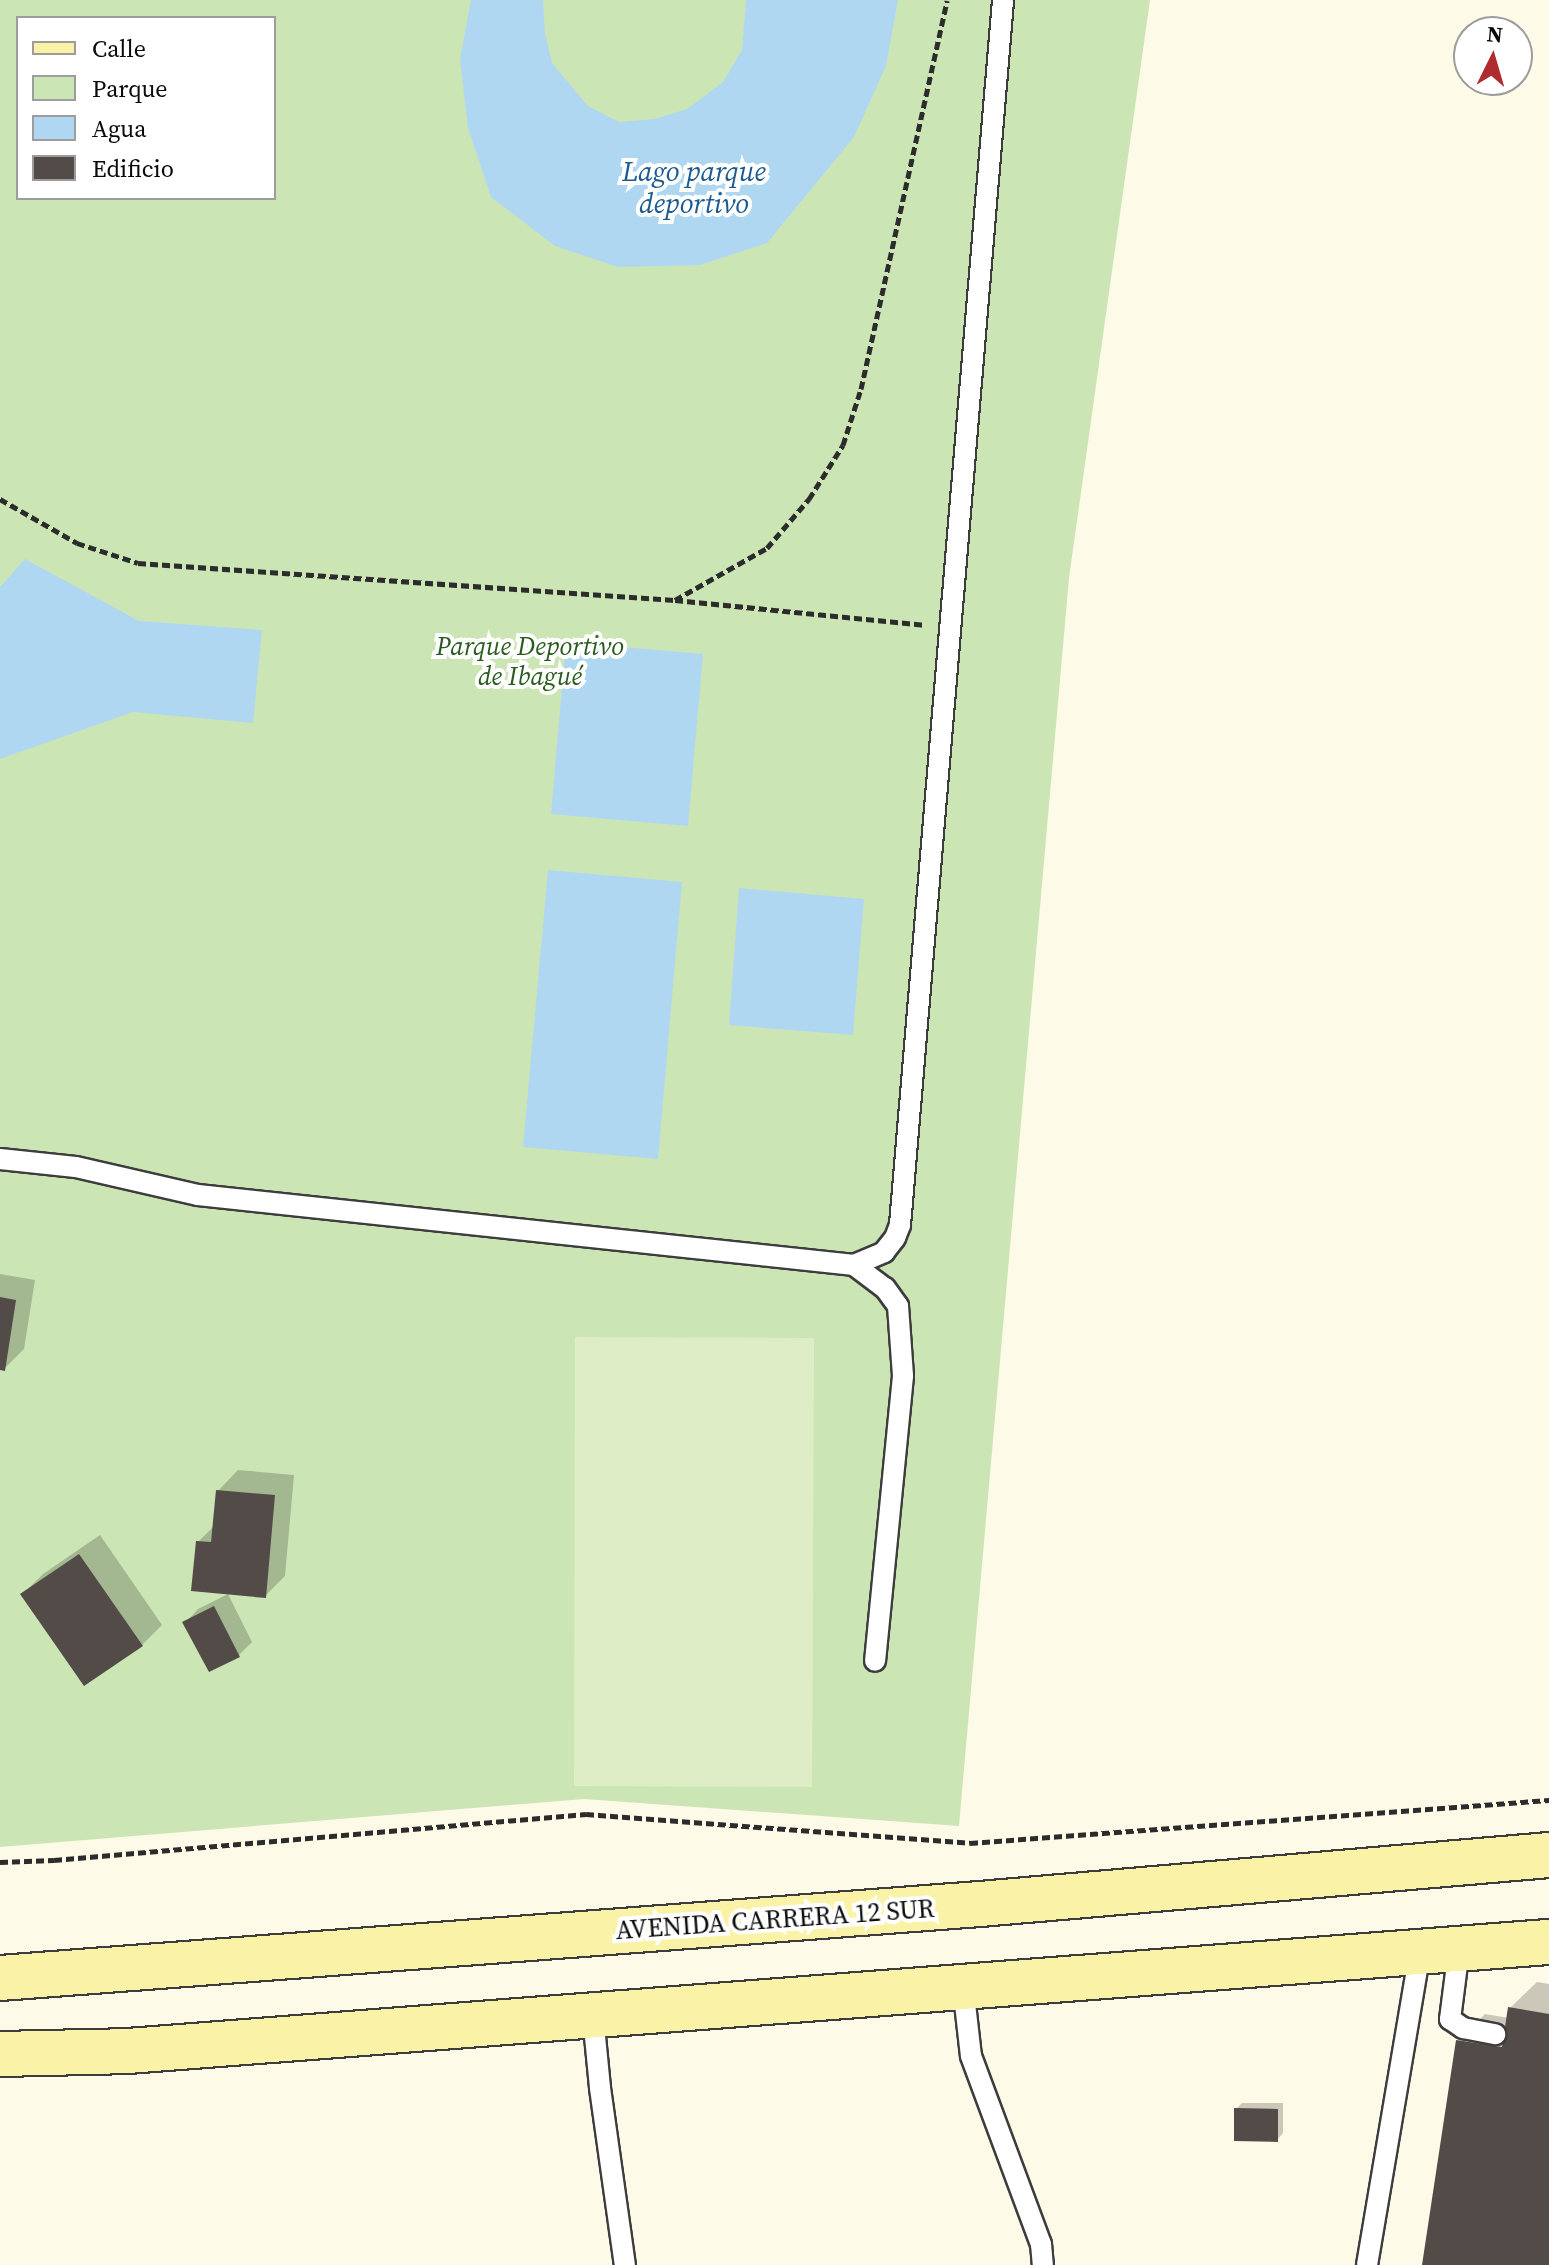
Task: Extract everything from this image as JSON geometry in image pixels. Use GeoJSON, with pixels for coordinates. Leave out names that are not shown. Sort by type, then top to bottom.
{"type":"FeatureCollection","features":[{"type":"Feature","properties":{"kind":"street","name":"AVENIDA CARRERA 12 SUR"},"geometry":{"type":"LineString","coordinates":[[0,1978],[996,1903],[1549,1855]]}},
{"type":"Feature","properties":{"kind":"street"},"geometry":{"type":"LineString","coordinates":[[0,2054],[128,2051],[1549,1942]]}},
{"type":"Feature","properties":{"kind":"lane"},"geometry":{"type":"LineString","coordinates":[[0,1159],[76,1167],[198,1195],[854,1265],[884,1252],[900,1225],[1003,0]]}},
{"type":"Feature","properties":{"kind":"lane"},"geometry":{"type":"LineString","coordinates":[[854,1265],[885,1288],[898,1306],[903,1376],[875,1661]]}},
{"type":"Feature","properties":{"kind":"lane"},"geometry":{"type":"LineString","coordinates":[[1440,1950],[1450,2019],[1463,2028],[1495,2034]]}},
{"type":"Feature","properties":{"kind":"lane"},"geometry":{"type":"LineString","coordinates":[[1367,2265],[1440,1950]]}},
{"type":"Feature","properties":{"kind":"lane"},"geometry":{"type":"LineString","coordinates":[[963,1986],[971,2056],[1041,2244],[1043,2265]]}},
{"type":"Feature","properties":{"kind":"lane"},"geometry":{"type":"LineString","coordinates":[[593,2016],[625,2265]]}},
{"type":"Feature","properties":{"kind":"path"},"geometry":{"type":"LineString","coordinates":[[675,600],[767,548],[809,499],[843,445],[861,389],[947,0]]}},
{"type":"Feature","properties":{"kind":"path"},"geometry":{"type":"LineString","coordinates":[[0,499],[77,543],[138,563],[675,600],[949,627]]}},
{"type":"Feature","properties":{"kind":"path"},"geometry":{"type":"LineString","coordinates":[[0,1862],[54,1860],[586,1814],[970,1843],[1549,1800]]}},
{"type":"Feature","properties":{"kind":"green space","name":"Parque Deportivo de Ibagué"},"geometry":{"type":"Polygon","coordinates":[[[0,0],[1150,0],[1069,578],[959,1826],[584,1799],[0,1847],[0,0]]]}},
{"type":"Feature","properties":{"kind":"green space"},"geometry":{"type":"Polygon","coordinates":[[[575,1337],[814,1338],[812,1787],[574,1786],[575,1337]]]}},
{"type":"Feature","properties":{"kind":"water","name":"Lago parque deportivo"},"geometry":{"type":"Polygon","coordinates":[[[471,0],[543,0],[545,33],[552,63],[588,106],[619,122],[655,119],[687,109],[723,82],[742,50],[746,0],[898,0],[886,66],[854,137],[767,243],[700,265],[618,267],[555,246],[491,197],[468,128],[460,59],[471,0]]]}},
{"type":"Feature","properties":{"kind":"water"},"geometry":{"type":"Polygon","coordinates":[[[25,559],[139,621],[262,630],[253,723],[133,712],[0,759],[0,587],[25,559]]]}},
{"type":"Feature","properties":{"kind":"water"},"geometry":{"type":"Polygon","coordinates":[[[566,642],[703,654],[688,826],[551,814],[566,642]]]}},
{"type":"Feature","properties":{"kind":"water"},"geometry":{"type":"Polygon","coordinates":[[[548,870],[682,882],[658,1159],[523,1147],[548,870]]]}},
{"type":"Feature","properties":{"kind":"water"},"geometry":{"type":"Polygon","coordinates":[[[739,888],[864,899],[853,1035],[729,1025],[739,888]]]}},
{"type":"Feature","properties":{"kind":"building"},"geometry":{"type":"Polygon","coordinates":[[[0,1297],[16,1300],[5,1371],[0,1370],[0,1297]]]}},
{"type":"Feature","properties":{"kind":"building"},"geometry":{"type":"Polygon","coordinates":[[[216,1490],[275,1495],[266,1598],[191,1591],[196,1541],[211,1542],[216,1490]]]}},
{"type":"Feature","properties":{"kind":"building"},"geometry":{"type":"Polygon","coordinates":[[[79,1554],[143,1646],[84,1686],[20,1594],[79,1554]]]}},
{"type":"Feature","properties":{"kind":"building"},"geometry":{"type":"Polygon","coordinates":[[[214,1606],[240,1657],[209,1672],[182,1622],[214,1606]]]}},
{"type":"Feature","properties":{"kind":"building"},"geometry":{"type":"Polygon","coordinates":[[[1508,2007],[1549,2014],[1549,2265],[1422,2265],[1456,2040],[1502,2047],[1508,2007]]]}},
{"type":"Feature","properties":{"kind":"building"},"geometry":{"type":"Polygon","coordinates":[[[1234,2108],[1278,2109],[1278,2142],[1234,2141],[1234,2108]]]}}]}
